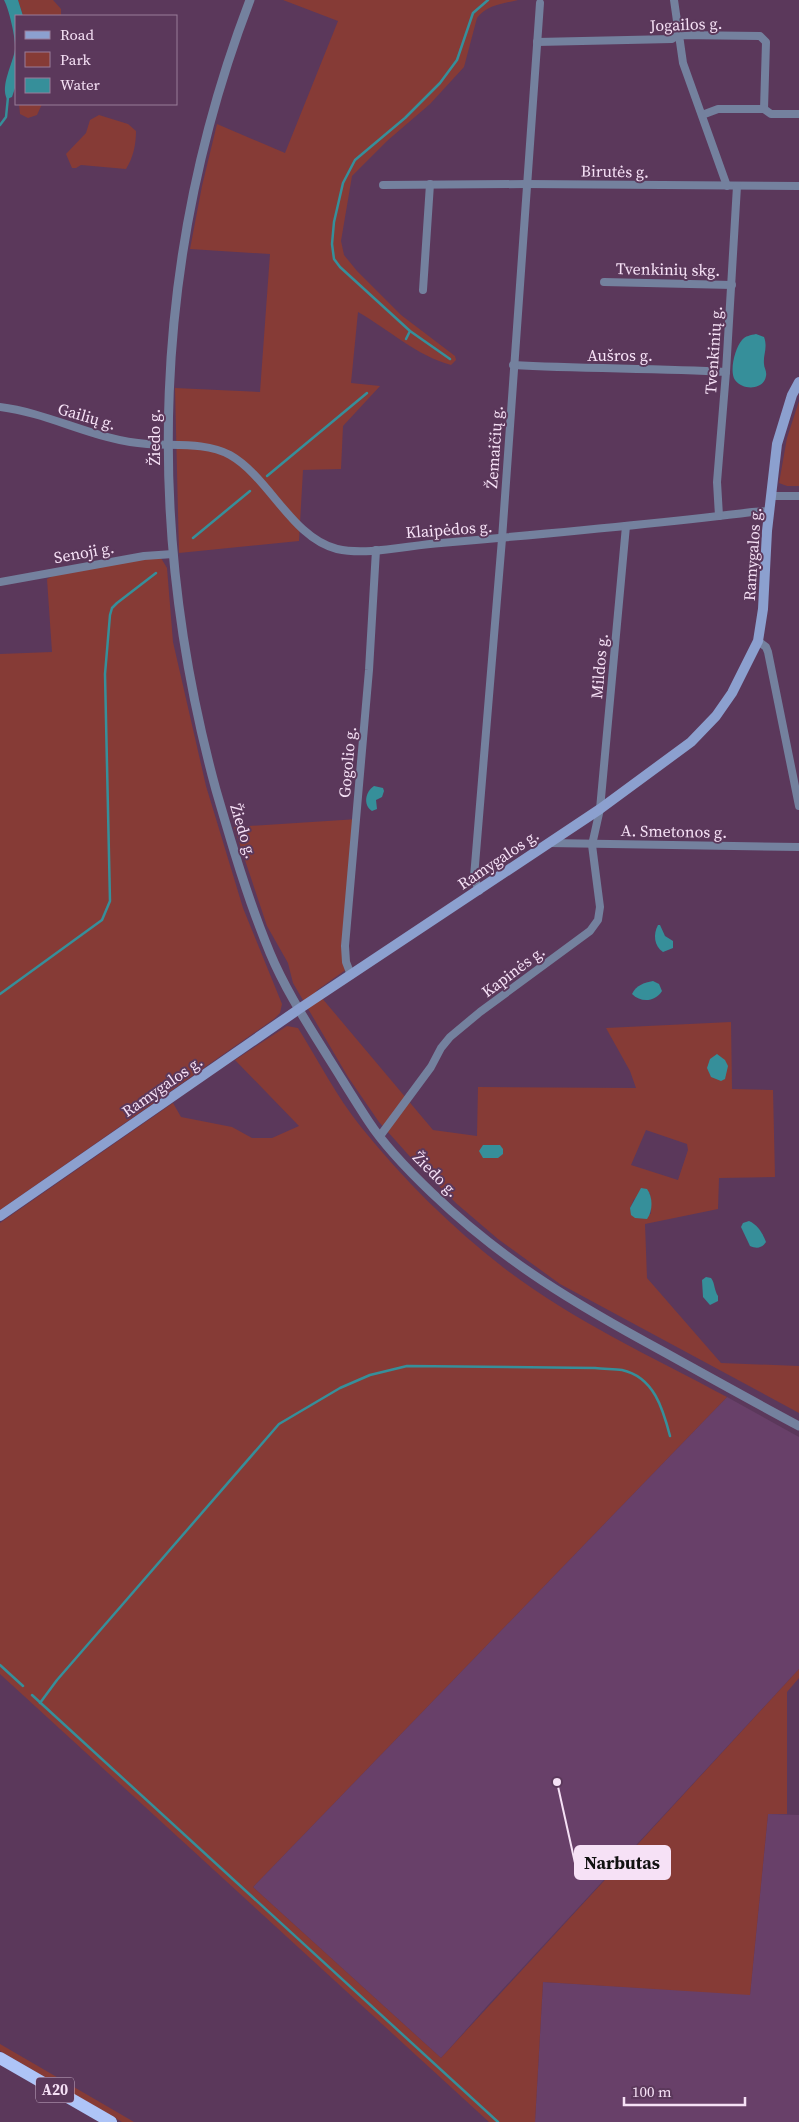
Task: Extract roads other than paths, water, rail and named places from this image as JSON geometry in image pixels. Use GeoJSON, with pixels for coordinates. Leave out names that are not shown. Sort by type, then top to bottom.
{"type":"FeatureCollection","features":[{"type":"Feature","properties":{"kind":"highway","name":"A20"},"geometry":{"type":"LineString","coordinates":[[0,2058],[111,2122]]}},
{"type":"Feature","properties":{"kind":"main road","name":"Ramygalos g."},"geometry":{"type":"LineString","coordinates":[[0,1216],[299,1009],[600,809],[684,747],[716,716],[732,693],[758,642],[763,609],[771,496],[777,444],[792,395],[799,382]]}},
{"type":"Feature","properties":{"kind":"street","name":"Žiedo g."},"geometry":{"type":"LineString","coordinates":[[250,0],[217,97],[204,145],[184,239],[170,362],[168,445],[173,554],[182,636],[203,740],[224,819],[248,896],[271,956],[299,1009],[380,1136],[429,1190],[483,1239],[527,1272],[595,1314],[799,1426]]}},
{"type":"Feature","properties":{"kind":"street"},"geometry":{"type":"LineString","coordinates":[[674,0],[683,63],[727,186]]}},
{"type":"Feature","properties":{"kind":"street","name":"Žemaičių g."},"geometry":{"type":"LineString","coordinates":[[479,891],[474,877],[502,539],[540,3]]}},
{"type":"Feature","properties":{"kind":"street","name":"Jogailos g."},"geometry":{"type":"LineString","coordinates":[[537,42],[672,39],[678,35],[760,36],[766,42],[764,110]]}},
{"type":"Feature","properties":{"kind":"street"},"geometry":{"type":"LineString","coordinates":[[702,114],[718,109],[764,110],[772,114],[799,114]]}},
{"type":"Feature","properties":{"kind":"street"},"geometry":{"type":"LineString","coordinates":[[423,290],[430,184]]}},
{"type":"Feature","properties":{"kind":"street","name":"Birutės g."},"geometry":{"type":"LineString","coordinates":[[383,185],[799,186]]}},
{"type":"Feature","properties":{"kind":"street","name":"Tvenkinių g."},"geometry":{"type":"LineString","coordinates":[[719,516],[717,482],[732,285],[737,186]]}},
{"type":"Feature","properties":{"kind":"street","name":"Tvenkinių skg."},"geometry":{"type":"LineString","coordinates":[[604,282],[732,285]]}},
{"type":"Feature","properties":{"kind":"street","name":"Aušros g."},"geometry":{"type":"LineString","coordinates":[[513,366],[588,370],[670,369],[726,372]]}},
{"type":"Feature","properties":{"kind":"street","name":"Gailių g."},"geometry":{"type":"LineString","coordinates":[[0,407],[126,441],[168,445]]}},
{"type":"Feature","properties":{"kind":"street","name":"Klaipėdos g."},"geometry":{"type":"LineString","coordinates":[[168,445],[203,447],[225,453],[240,463],[299,524],[320,542],[346,550],[376,550],[502,539],[770,511]]}},
{"type":"Feature","properties":{"kind":"street"},"geometry":{"type":"LineString","coordinates":[[771,496],[799,496]]}},
{"type":"Feature","properties":{"kind":"street","name":"Mildos g."},"geometry":{"type":"LineString","coordinates":[[600,809],[626,526]]}},
{"type":"Feature","properties":{"kind":"street","name":"Gogolio g."},"geometry":{"type":"LineString","coordinates":[[351,975],[346,962],[344,946],[368,670],[376,550]]}},
{"type":"Feature","properties":{"kind":"street","name":"Senoji g."},"geometry":{"type":"LineString","coordinates":[[0,582],[144,556],[173,554]]}},
{"type":"Feature","properties":{"kind":"street"},"geometry":{"type":"LineString","coordinates":[[758,642],[766,647],[768,652],[799,806]]}},
{"type":"Feature","properties":{"kind":"street","name":"Kapinės g."},"geometry":{"type":"LineString","coordinates":[[380,1136],[431,1067],[441,1048],[450,1037],[487,1007],[590,931],[598,920],[600,907],[592,845],[600,809]]}},
{"type":"Feature","properties":{"kind":"street","name":"A. Smetonos g."},"geometry":{"type":"LineString","coordinates":[[549,843],[799,847]]}},
{"type":"Feature","properties":{"kind":"water"},"geometry":{"type":"Polygon","coordinates":[[[4,0],[18,0],[23,15],[15,15],[15,44],[10,17],[4,0]]]}},
{"type":"Feature","properties":{"kind":"water"},"geometry":{"type":"Polygon","coordinates":[[[15,49],[15,88],[12,97],[7,99],[5,87],[15,49]]]}},
{"type":"Feature","properties":{"kind":"water"},"geometry":{"type":"Polygon","coordinates":[[[756,334],[764,337],[765,341],[764,365],[766,376],[764,381],[757,386],[743,386],[733,376],[737,348],[746,337],[756,334]]]}},
{"type":"Feature","properties":{"kind":"water"},"geometry":{"type":"Polygon","coordinates":[[[374,786],[383,788],[384,791],[382,797],[376,800],[377,809],[372,811],[367,805],[366,799],[374,786]]]}},
{"type":"Feature","properties":{"kind":"water"},"geometry":{"type":"Polygon","coordinates":[[[658,925],[660,925],[665,936],[673,941],[673,948],[663,952],[655,940],[655,932],[658,925]]]}},
{"type":"Feature","properties":{"kind":"water"},"geometry":{"type":"Polygon","coordinates":[[[653,981],[659,984],[662,991],[656,997],[644,1000],[632,994],[638,986],[653,981]]]}},
{"type":"Feature","properties":{"kind":"water"},"geometry":{"type":"Polygon","coordinates":[[[717,1054],[725,1060],[728,1066],[725,1079],[721,1081],[711,1077],[707,1068],[710,1059],[717,1054]]]}},
{"type":"Feature","properties":{"kind":"water"},"geometry":{"type":"Polygon","coordinates":[[[483,1145],[500,1145],[503,1149],[503,1154],[498,1158],[483,1158],[479,1151],[483,1145]]]}},
{"type":"Feature","properties":{"kind":"water"},"geometry":{"type":"Polygon","coordinates":[[[641,1188],[647,1189],[651,1200],[651,1208],[647,1219],[635,1218],[631,1215],[630,1208],[641,1188]]]}},
{"type":"Feature","properties":{"kind":"water"},"geometry":{"type":"Polygon","coordinates":[[[749,1221],[758,1227],[765,1239],[766,1242],[761,1247],[750,1246],[741,1227],[743,1223],[749,1221]]]}},
{"type":"Feature","properties":{"kind":"water"},"geometry":{"type":"Polygon","coordinates":[[[706,1277],[711,1278],[718,1296],[718,1301],[710,1305],[703,1297],[702,1280],[706,1277]]]}},
{"type":"Feature","properties":{"kind":"waterway"},"geometry":{"type":"LineString","coordinates":[[450,359],[410,331],[340,267],[334,259],[332,244],[334,222],[343,183],[355,160],[405,118],[440,83],[457,60],[473,13],[488,0]]}},
{"type":"Feature","properties":{"kind":"waterway"},"geometry":{"type":"LineString","coordinates":[[0,125],[6,117],[8,97]]}},
{"type":"Feature","properties":{"kind":"waterway"},"geometry":{"type":"LineString","coordinates":[[406,339],[410,331]]}},
{"type":"Feature","properties":{"kind":"waterway"},"geometry":{"type":"LineString","coordinates":[[267,476],[367,393]]}},
{"type":"Feature","properties":{"kind":"waterway"},"geometry":{"type":"LineString","coordinates":[[193,538],[250,491]]}},
{"type":"Feature","properties":{"kind":"waterway"},"geometry":{"type":"LineString","coordinates":[[0,994],[102,920],[110,901],[105,674],[110,615],[112,608],[117,603],[156,573]]}},
{"type":"Feature","properties":{"kind":"waterway"},"geometry":{"type":"LineString","coordinates":[[40,1703],[57,1680],[279,1424],[340,1388],[370,1375],[407,1366],[622,1370],[642,1379],[655,1395],[664,1415],[670,1436]]}},
{"type":"Feature","properties":{"kind":"waterway"},"geometry":{"type":"LineString","coordinates":[[0,1665],[23,1686]]}},
{"type":"Feature","properties":{"kind":"waterway"},"geometry":{"type":"LineString","coordinates":[[32,1695],[498,2122]]}},
{"type":"Feature","properties":{"kind":"place","name":"Narbutas"},"geometry":{"type":"Point","coordinates":[557,1782]}}]}
